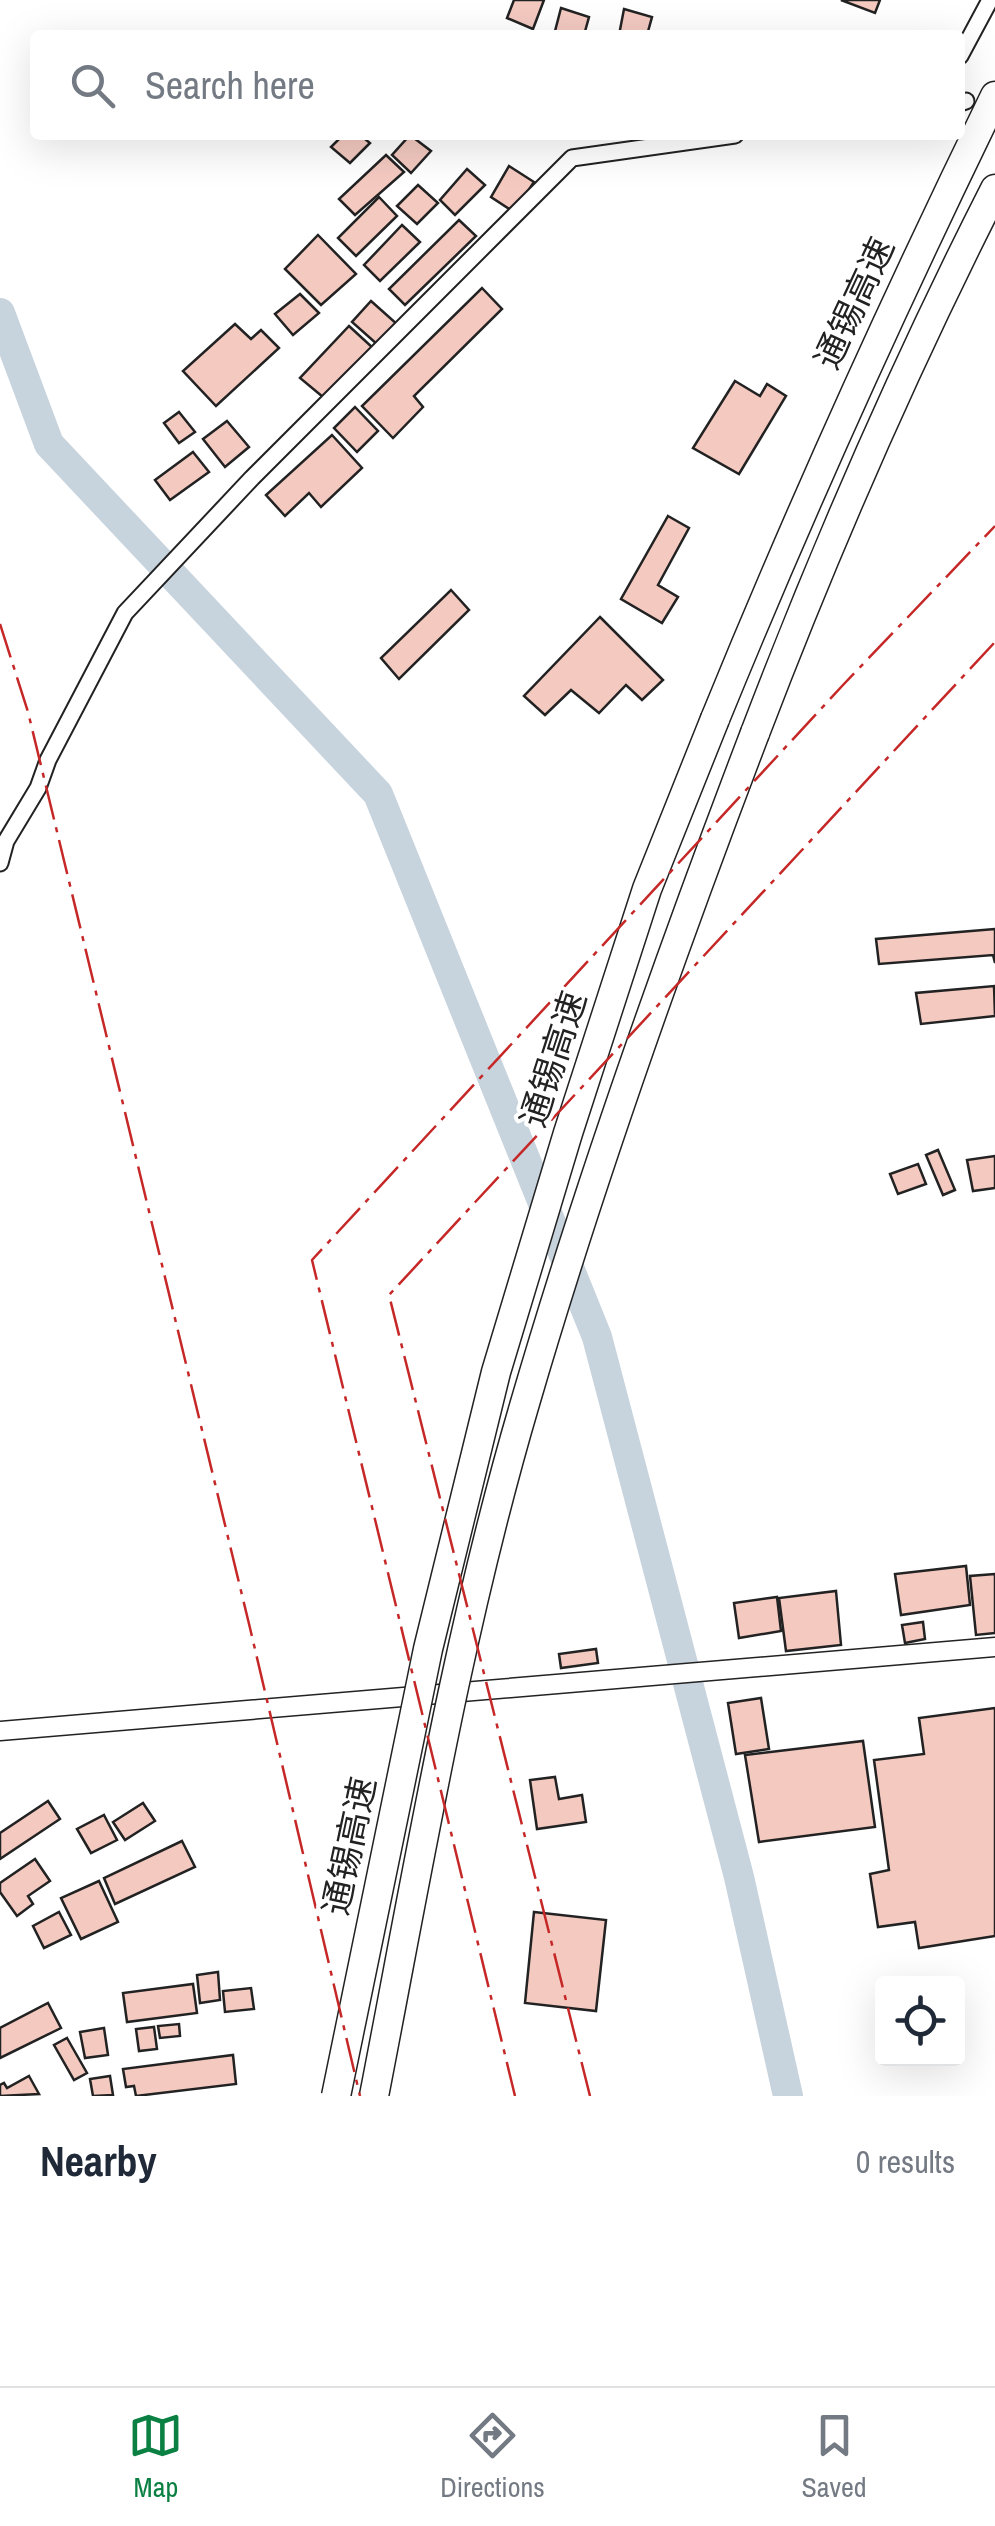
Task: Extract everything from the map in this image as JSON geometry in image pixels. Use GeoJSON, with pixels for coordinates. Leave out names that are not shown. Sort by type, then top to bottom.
{"type":"FeatureCollection","features":[{"type":"Feature","properties":{"kind":"highway","name":"通锡高速"},"geometry":{"type":"LineString","coordinates":[[336,2096],[428,1649],[496,1372],[647,889],[715,719],[893,304],[995,96]]}},
{"type":"Feature","properties":{"kind":"highway","name":"通锡高速"},"geometry":{"type":"LineString","coordinates":[[374,2096],[456,1670],[524,1404],[685,918],[813,580],[942,292],[995,189]]}},
{"type":"Feature","properties":{"kind":"street"},"geometry":{"type":"LineString","coordinates":[[965,47],[990,0]]}},
{"type":"Feature","properties":{"kind":"street"},"geometry":{"type":"LineString","coordinates":[[0,863],[6,840],[38,788],[48,760],[125,613],[252,478],[572,158],[700,140]]}},
{"type":"Feature","properties":{"kind":"street"},"geometry":{"type":"LineString","coordinates":[[0,1731],[995,1647]]}},
{"type":"Feature","properties":{"kind":"building"},"geometry":{"type":"Polygon","coordinates":[[[514,0],[544,0],[533,29],[507,18],[514,0]]]}},
{"type":"Feature","properties":{"kind":"building"},"geometry":{"type":"Polygon","coordinates":[[[841,0],[880,0],[875,13],[841,0]]]}},
{"type":"Feature","properties":{"kind":"building"},"geometry":{"type":"Polygon","coordinates":[[[561,8],[589,17],[585,30],[555,30],[561,8]]]}},
{"type":"Feature","properties":{"kind":"building"},"geometry":{"type":"Polygon","coordinates":[[[624,9],[652,17],[648,30],[620,30],[624,9]]]}},
{"type":"Feature","properties":{"kind":"building"},"geometry":{"type":"Polygon","coordinates":[[[338,140],[370,143],[350,163],[331,147],[338,140]]]}},
{"type":"Feature","properties":{"kind":"building"},"geometry":{"type":"Polygon","coordinates":[[[406,140],[417,140],[431,151],[411,173],[392,155],[406,140]]]}},
{"type":"Feature","properties":{"kind":"building"},"geometry":{"type":"Polygon","coordinates":[[[386,155],[404,172],[355,215],[339,199],[386,155]]]}},
{"type":"Feature","properties":{"kind":"building"},"geometry":{"type":"Polygon","coordinates":[[[509,166],[534,182],[514,212],[491,197],[509,166]]]}},
{"type":"Feature","properties":{"kind":"building"},"geometry":{"type":"Polygon","coordinates":[[[467,169],[485,185],[455,215],[440,200],[467,169]]]}},
{"type":"Feature","properties":{"kind":"building"},"geometry":{"type":"Polygon","coordinates":[[[418,185],[438,203],[417,224],[397,206],[418,185]]]}},
{"type":"Feature","properties":{"kind":"building"},"geometry":{"type":"Polygon","coordinates":[[[379,197],[397,216],[356,256],[338,238],[379,197]]]}},
{"type":"Feature","properties":{"kind":"building"},"geometry":{"type":"Polygon","coordinates":[[[459,220],[476,236],[405,305],[389,289],[459,220]]]}},
{"type":"Feature","properties":{"kind":"building"},"geometry":{"type":"Polygon","coordinates":[[[402,225],[420,242],[380,281],[364,265],[402,225]]]}},
{"type":"Feature","properties":{"kind":"building"},"geometry":{"type":"Polygon","coordinates":[[[318,235],[356,274],[321,305],[285,269],[318,235]]]}},
{"type":"Feature","properties":{"kind":"building"},"geometry":{"type":"Polygon","coordinates":[[[482,288],[502,309],[414,396],[423,407],[393,438],[362,406],[482,288]]]}},
{"type":"Feature","properties":{"kind":"building"},"geometry":{"type":"Polygon","coordinates":[[[300,294],[319,313],[293,335],[275,314],[300,294]]]}},
{"type":"Feature","properties":{"kind":"building"},"geometry":{"type":"Polygon","coordinates":[[[371,301],[398,325],[378,345],[352,322],[371,301]]]}},
{"type":"Feature","properties":{"kind":"building"},"geometry":{"type":"Polygon","coordinates":[[[235,324],[251,339],[261,330],[279,348],[216,406],[183,371],[235,324]]]}},
{"type":"Feature","properties":{"kind":"building"},"geometry":{"type":"Polygon","coordinates":[[[349,326],[373,348],[323,397],[300,378],[349,326]]]}},
{"type":"Feature","properties":{"kind":"building"},"geometry":{"type":"Polygon","coordinates":[[[735,381],[760,396],[767,384],[786,396],[739,474],[693,448],[735,381]]]}},
{"type":"Feature","properties":{"kind":"building"},"geometry":{"type":"Polygon","coordinates":[[[355,407],[378,431],[357,452],[334,428],[355,407]]]}},
{"type":"Feature","properties":{"kind":"building"},"geometry":{"type":"Polygon","coordinates":[[[179,412],[195,432],[179,443],[164,423],[179,412]]]}},
{"type":"Feature","properties":{"kind":"building"},"geometry":{"type":"Polygon","coordinates":[[[227,421],[249,447],[225,467],[203,439],[227,421]]]}},
{"type":"Feature","properties":{"kind":"building"},"geometry":{"type":"Polygon","coordinates":[[[332,435],[362,468],[321,507],[309,493],[285,516],[266,495],[332,435]]]}},
{"type":"Feature","properties":{"kind":"building"},"geometry":{"type":"Polygon","coordinates":[[[193,452],[209,472],[170,500],[155,480],[193,452]]]}},
{"type":"Feature","properties":{"kind":"building"},"geometry":{"type":"Polygon","coordinates":[[[668,516],[689,528],[658,585],[678,597],[662,623],[621,599],[668,516]]]}},
{"type":"Feature","properties":{"kind":"building"},"geometry":{"type":"Polygon","coordinates":[[[451,590],[469,610],[399,679],[381,658],[451,590]]]}},
{"type":"Feature","properties":{"kind":"building"},"geometry":{"type":"Polygon","coordinates":[[[600,617],[663,680],[642,700],[626,685],[599,713],[571,690],[545,715],[524,696],[600,617]]]}},
{"type":"Feature","properties":{"kind":"building"},"geometry":{"type":"Polygon","coordinates":[[[995,929],[995,963],[993,955],[879,964],[876,939],[995,929]]]}},
{"type":"Feature","properties":{"kind":"building"},"geometry":{"type":"Polygon","coordinates":[[[994,986],[995,1016],[921,1024],[916,993],[994,986]]]}},
{"type":"Feature","properties":{"kind":"building"},"geometry":{"type":"Polygon","coordinates":[[[938,1150],[955,1190],[943,1195],[926,1155],[938,1150]]]}},
{"type":"Feature","properties":{"kind":"building"},"geometry":{"type":"Polygon","coordinates":[[[995,1156],[995,1188],[973,1191],[967,1160],[995,1156]]]}},
{"type":"Feature","properties":{"kind":"building"},"geometry":{"type":"Polygon","coordinates":[[[918,1164],[926,1184],[898,1194],[890,1174],[918,1164]]]}},
{"type":"Feature","properties":{"kind":"building"},"geometry":{"type":"Polygon","coordinates":[[[966,1566],[970,1605],[901,1615],[895,1574],[966,1566]]]}},
{"type":"Feature","properties":{"kind":"building"},"geometry":{"type":"Polygon","coordinates":[[[995,1574],[995,1633],[976,1635],[970,1576],[995,1574]]]}},
{"type":"Feature","properties":{"kind":"building"},"geometry":{"type":"Polygon","coordinates":[[[836,1591],[841,1645],[786,1651],[779,1598],[836,1591]]]}},
{"type":"Feature","properties":{"kind":"building"},"geometry":{"type":"Polygon","coordinates":[[[777,1597],[781,1631],[739,1638],[734,1603],[777,1597]]]}},
{"type":"Feature","properties":{"kind":"building"},"geometry":{"type":"Polygon","coordinates":[[[923,1622],[925,1639],[905,1643],[902,1625],[923,1622]]]}},
{"type":"Feature","properties":{"kind":"building"},"geometry":{"type":"Polygon","coordinates":[[[596,1649],[598,1663],[561,1668],[559,1654],[596,1649]]]}},
{"type":"Feature","properties":{"kind":"building"},"geometry":{"type":"Polygon","coordinates":[[[761,1698],[769,1749],[736,1754],[728,1703],[761,1698]]]}},
{"type":"Feature","properties":{"kind":"building"},"geometry":{"type":"Polygon","coordinates":[[[995,1708],[995,1936],[919,1948],[915,1922],[878,1927],[870,1874],[889,1870],[874,1760],[924,1754],[919,1718],[995,1708]]]}},
{"type":"Feature","properties":{"kind":"building"},"geometry":{"type":"Polygon","coordinates":[[[863,1741],[875,1827],[759,1842],[745,1755],[863,1741]]]}},
{"type":"Feature","properties":{"kind":"building"},"geometry":{"type":"Polygon","coordinates":[[[555,1777],[559,1799],[582,1795],[586,1822],[537,1829],[530,1780],[555,1777]]]}},
{"type":"Feature","properties":{"kind":"building"},"geometry":{"type":"Polygon","coordinates":[[[48,1801],[60,1819],[0,1859],[0,1833],[48,1801]]]}},
{"type":"Feature","properties":{"kind":"building"},"geometry":{"type":"Polygon","coordinates":[[[143,1803],[155,1821],[125,1840],[113,1822],[143,1803]]]}},
{"type":"Feature","properties":{"kind":"building"},"geometry":{"type":"Polygon","coordinates":[[[104,1815],[117,1840],[91,1853],[77,1829],[104,1815]]]}},
{"type":"Feature","properties":{"kind":"building"},"geometry":{"type":"Polygon","coordinates":[[[182,1841],[195,1867],[115,1904],[104,1878],[182,1841]]]}},
{"type":"Feature","properties":{"kind":"building"},"geometry":{"type":"Polygon","coordinates":[[[35,1859],[50,1881],[28,1896],[33,1904],[17,1916],[0,1892],[0,1883],[35,1859]]]}},
{"type":"Feature","properties":{"kind":"building"},"geometry":{"type":"Polygon","coordinates":[[[99,1881],[118,1922],[81,1939],[61,1898],[99,1881]]]}},
{"type":"Feature","properties":{"kind":"building"},"geometry":{"type":"Polygon","coordinates":[[[59,1912],[71,1935],[44,1948],[33,1926],[59,1912]]]}},
{"type":"Feature","properties":{"kind":"building"},"geometry":{"type":"Polygon","coordinates":[[[534,1912],[606,1920],[596,2011],[525,2003],[534,1912]]]}},
{"type":"Feature","properties":{"kind":"building"},"geometry":{"type":"Polygon","coordinates":[[[218,1972],[220,2000],[200,2003],[197,1975],[218,1972]]]}},
{"type":"Feature","properties":{"kind":"building"},"geometry":{"type":"Polygon","coordinates":[[[193,1984],[197,2013],[127,2022],[123,1993],[193,1984]]]}},
{"type":"Feature","properties":{"kind":"building"},"geometry":{"type":"Polygon","coordinates":[[[251,1988],[254,2009],[225,2012],[223,1991],[251,1988]]]}},
{"type":"Feature","properties":{"kind":"building"},"geometry":{"type":"Polygon","coordinates":[[[48,2003],[61,2028],[0,2058],[0,2028],[48,2003]]]}},
{"type":"Feature","properties":{"kind":"building"},"geometry":{"type":"Polygon","coordinates":[[[179,2024],[180,2036],[160,2038],[158,2026],[179,2024]]]}},
{"type":"Feature","properties":{"kind":"building"},"geometry":{"type":"Polygon","coordinates":[[[154,2027],[157,2049],[139,2051],[136,2029],[154,2027]]]}},
{"type":"Feature","properties":{"kind":"building"},"geometry":{"type":"Polygon","coordinates":[[[104,2028],[108,2055],[85,2058],[80,2032],[104,2028]]]}},
{"type":"Feature","properties":{"kind":"building"},"geometry":{"type":"Polygon","coordinates":[[[67,2038],[87,2073],[74,2080],[54,2045],[67,2038]]]}},
{"type":"Feature","properties":{"kind":"building"},"geometry":{"type":"Polygon","coordinates":[[[233,2055],[236,2084],[136,2096],[134,2086],[126,2087],[123,2069],[233,2055]]]}},
{"type":"Feature","properties":{"kind":"building"},"geometry":{"type":"Polygon","coordinates":[[[29,2076],[39,2094],[0,2096],[0,2085],[4,2083],[7,2088],[29,2076]]]}},
{"type":"Feature","properties":{"kind":"building"},"geometry":{"type":"Polygon","coordinates":[[[110,2076],[113,2095],[93,2096],[90,2079],[110,2076]]]}},
{"type":"Feature","properties":{"kind":"waterway"},"geometry":{"type":"LineString","coordinates":[[0,313],[49,444],[378,794],[597,1337],[739,1877],[788,2096]]}},
{"type":"Feature","properties":{"kind":"power"},"geometry":{"type":"LineString","coordinates":[[515,2096],[312,1260],[995,526]]}},
{"type":"Feature","properties":{"kind":"power"},"geometry":{"type":"LineString","coordinates":[[0,624],[28,712],[360,2096]]}},
{"type":"Feature","properties":{"kind":"power"},"geometry":{"type":"LineString","coordinates":[[590,2096],[389,1295],[995,642]]}}]}
